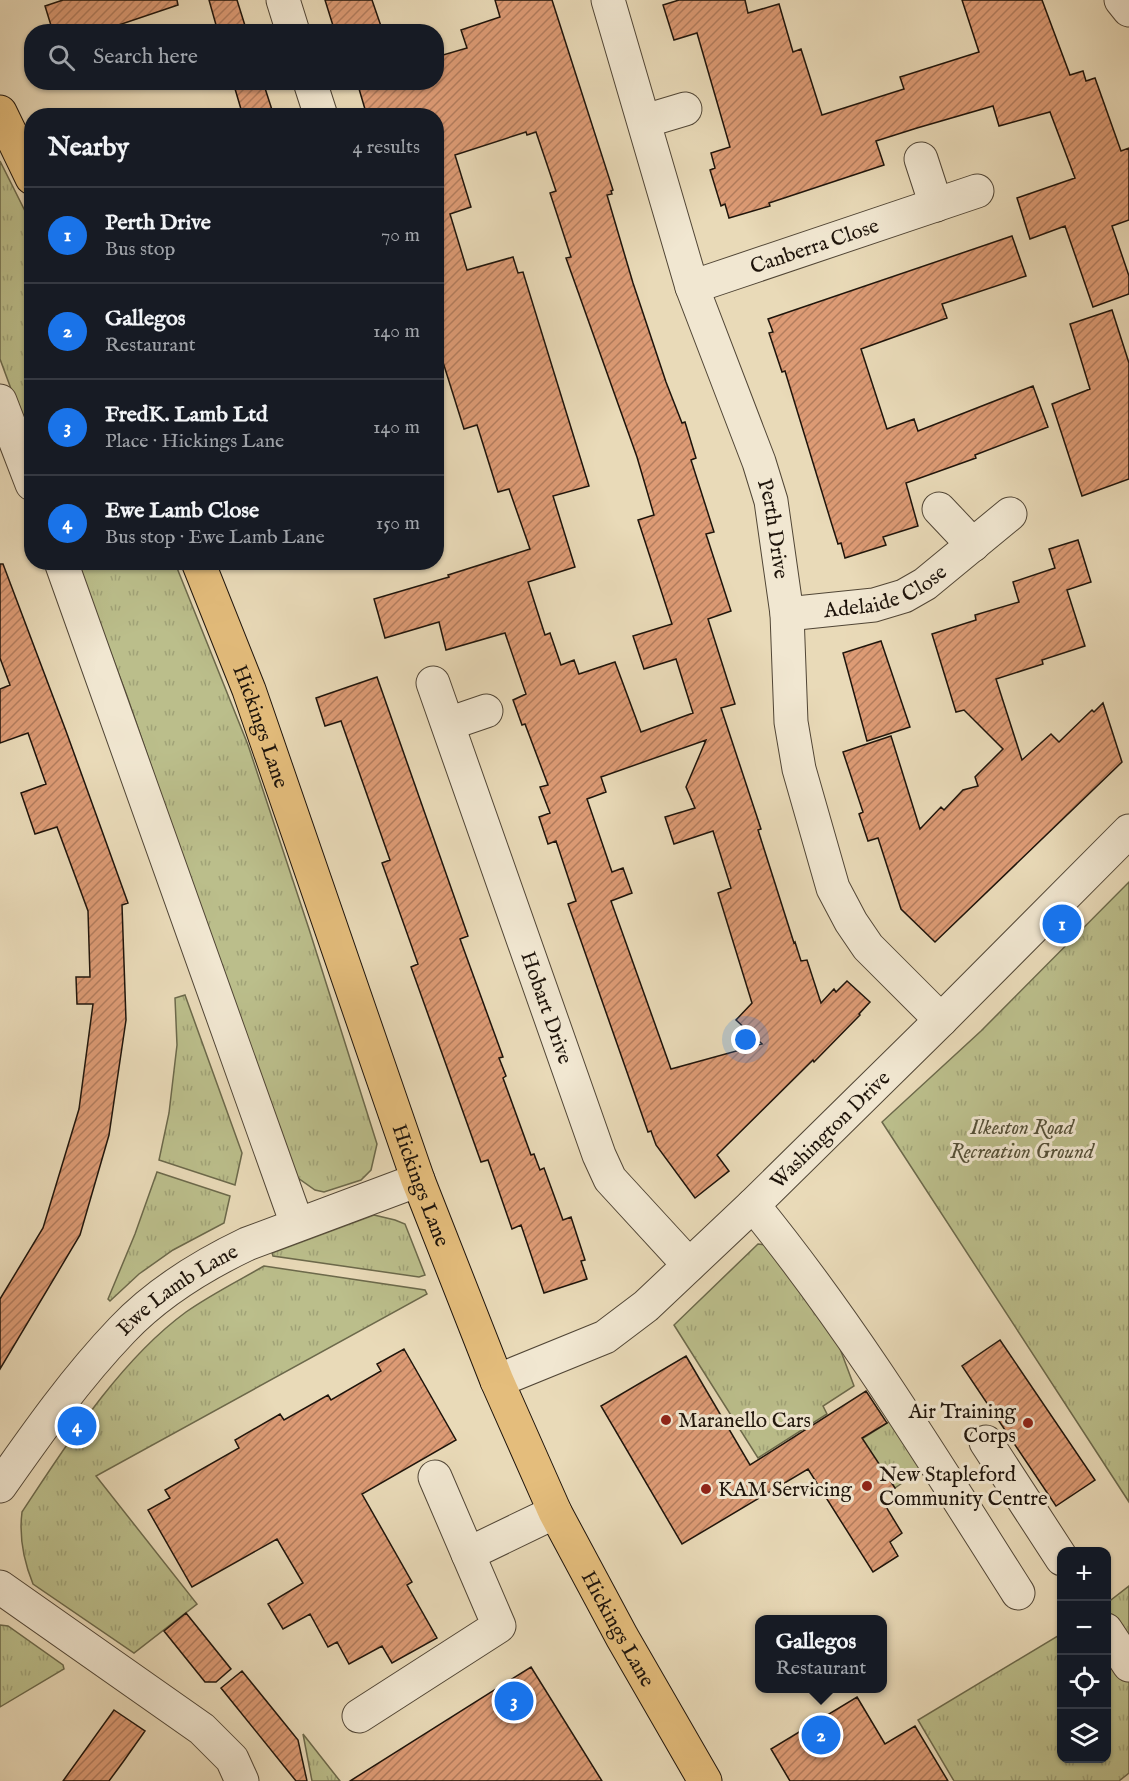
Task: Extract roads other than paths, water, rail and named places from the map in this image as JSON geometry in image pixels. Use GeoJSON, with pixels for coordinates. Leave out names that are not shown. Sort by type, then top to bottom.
{"type":"FeatureCollection","features":[{"type":"Feature","properties":{"kind":"main road"},"geometry":{"type":"LineString","coordinates":[[0,112],[24,162]]}},
{"type":"Feature","properties":{"kind":"main road","name":"Hickings Lane"},"geometry":{"type":"LineString","coordinates":[[201,570],[249,690],[418,1180],[498,1381],[555,1512],[622,1637],[705,1781]]}},
{"type":"Feature","properties":{"kind":"street"},"geometry":{"type":"LineString","coordinates":[[283,0],[290,24]]}},
{"type":"Feature","properties":{"kind":"street","name":"Perth Drive"},"geometry":{"type":"LineString","coordinates":[[608,0],[692,287],[771,501],[787,614],[791,722],[800,769],[833,888],[851,922],[868,947],[941,1020]]}},
{"type":"Feature","properties":{"kind":"street"},"geometry":{"type":"LineString","coordinates":[[1121,0],[1129,10]]}},
{"type":"Feature","properties":{"kind":"street"},"geometry":{"type":"LineString","coordinates":[[313,90],[318,108]]}},
{"type":"Feature","properties":{"kind":"street"},"geometry":{"type":"LineString","coordinates":[[645,121],[685,109]]}},
{"type":"Feature","properties":{"kind":"street"},"geometry":{"type":"LineString","coordinates":[[921,159],[936,205]]}},
{"type":"Feature","properties":{"kind":"street","name":"Canberra Close"},"geometry":{"type":"LineString","coordinates":[[692,287],[977,191]]}},
{"type":"Feature","properties":{"kind":"street"},"geometry":{"type":"LineString","coordinates":[[0,402],[24,464]]}},
{"type":"Feature","properties":{"kind":"street","name":"Adelaide Close"},"geometry":{"type":"LineString","coordinates":[[939,509],[973,545]]}},
{"type":"Feature","properties":{"kind":"street","name":"Adelaide Close"},"geometry":{"type":"LineString","coordinates":[[787,614],[874,605],[904,596],[925,584],[1010,514]]}},
{"type":"Feature","properties":{"kind":"street"},"geometry":{"type":"LineString","coordinates":[[64,570],[297,1224]]}},
{"type":"Feature","properties":{"kind":"street","name":"Hobart Drive"},"geometry":{"type":"LineString","coordinates":[[433,683],[599,1155],[610,1179],[689,1265]]}},
{"type":"Feature","properties":{"kind":"street"},"geometry":{"type":"LineString","coordinates":[[448,724],[486,711]]}},
{"type":"Feature","properties":{"kind":"street","name":"Washington Drive"},"geometry":{"type":"LineString","coordinates":[[498,1381],[605,1337],[646,1306],[753,1205],[1129,831]]}},
{"type":"Feature","properties":{"kind":"street","name":"Ewe Lamb Lane"},"geometry":{"type":"LineString","coordinates":[[0,1486],[63,1398],[122,1330],[169,1290],[227,1254],[297,1224],[418,1180]]}},
{"type":"Feature","properties":{"kind":"street"},"geometry":{"type":"LineString","coordinates":[[753,1205],[880,1376],[1018,1593]]}},
{"type":"Feature","properties":{"kind":"street"},"geometry":{"type":"LineString","coordinates":[[986,1442],[1057,1551]]}},
{"type":"Feature","properties":{"kind":"street"},"geometry":{"type":"LineString","coordinates":[[359,1716],[499,1626],[435,1477]]}},
{"type":"Feature","properties":{"kind":"street"},"geometry":{"type":"LineString","coordinates":[[468,1554],[555,1512]]}},
{"type":"Feature","properties":{"kind":"street"},"geometry":{"type":"LineString","coordinates":[[0,1587],[202,1729],[232,1759],[242,1781]]}},
{"type":"Feature","properties":{"kind":"street"},"geometry":{"type":"LineString","coordinates":[[1111,1636],[1129,1665]]}},
{"type":"Feature","properties":{"kind":"place","name":"Perth Drive"},"geometry":{"type":"Point","coordinates":[1062,924]}},
{"type":"Feature","properties":{"kind":"place","name":"Maranello Cars"},"geometry":{"type":"Point","coordinates":[666,1420]}},
{"type":"Feature","properties":{"kind":"place","name":"Air Training Corps"},"geometry":{"type":"Point","coordinates":[1028,1423]}},
{"type":"Feature","properties":{"kind":"place","name":"Ewe Lamb Close"},"geometry":{"type":"Point","coordinates":[77,1426]}},
{"type":"Feature","properties":{"kind":"place","name":"New Stapleford Community Centre"},"geometry":{"type":"Point","coordinates":[867,1486]}},
{"type":"Feature","properties":{"kind":"place","name":"KAM Servicing"},"geometry":{"type":"Point","coordinates":[706,1489]}},
{"type":"Feature","properties":{"kind":"place","name":"FredK. Lamb Ltd"},"geometry":{"type":"Point","coordinates":[514,1701]}},
{"type":"Feature","properties":{"kind":"place","name":"Gallegos"},"geometry":{"type":"Point","coordinates":[821,1735]}},
{"type":"Feature","properties":{"kind":"park label","name":"Ilkeston Road Recreation Ground"},"geometry":{"type":"Point","coordinates":[1022,1139]}}]}
